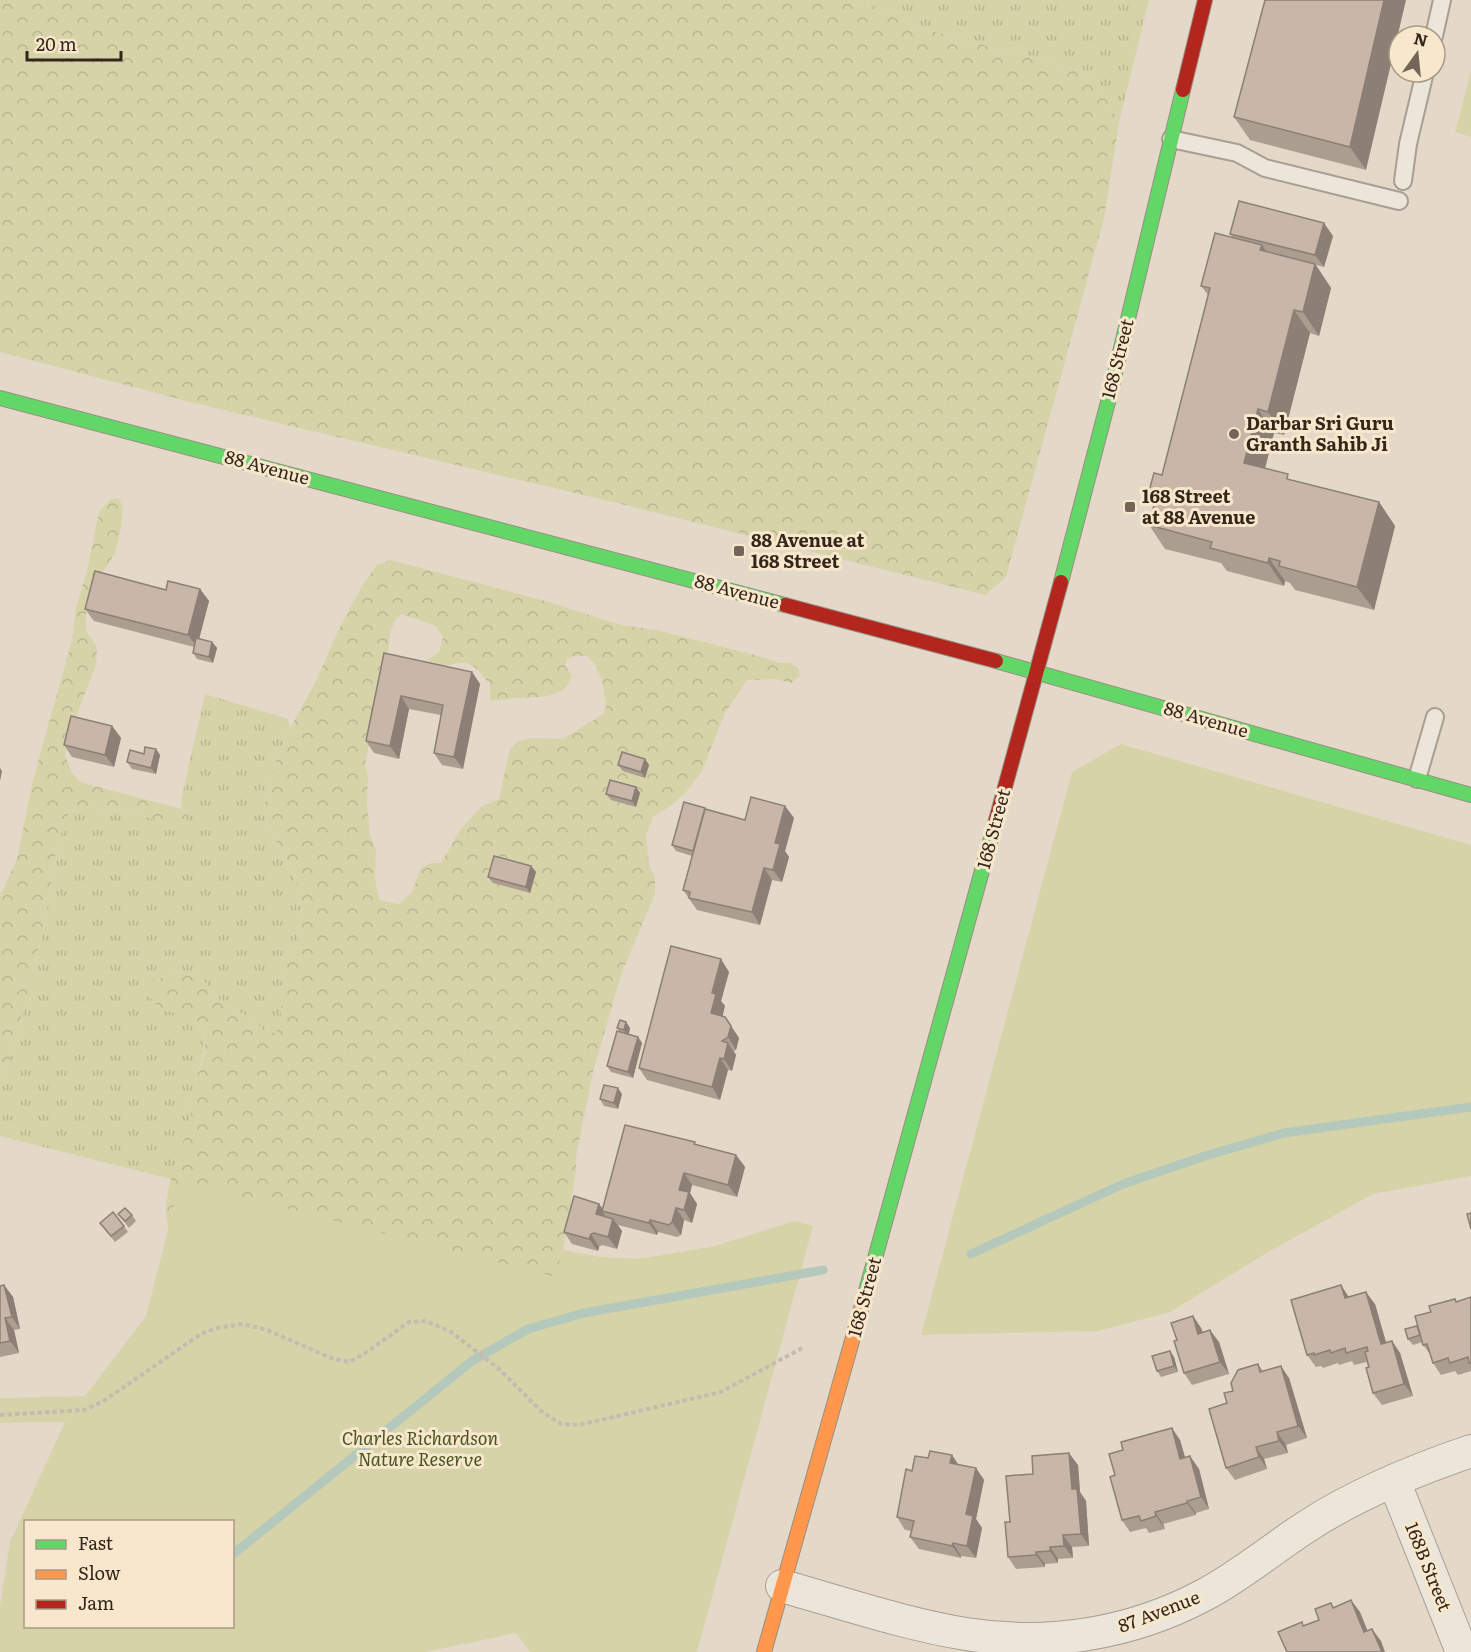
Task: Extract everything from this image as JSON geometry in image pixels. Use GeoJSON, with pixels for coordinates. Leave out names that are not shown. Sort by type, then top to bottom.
{"type":"FeatureCollection","features":[{"type":"Feature","properties":{"kind":"main road","name":"168 Street"},"geometry":{"type":"LineString","coordinates":[[764,1652],[1037,673],[1109,398],[1204,0]]}},
{"type":"Feature","properties":{"kind":"main road","name":"88 Avenue"},"geometry":{"type":"LineString","coordinates":[[0,398],[1037,673],[1471,795]]}},
{"type":"Feature","properties":{"kind":"street","name":"87 Avenue"},"geometry":{"type":"LineString","coordinates":[[782,1586],[939,1629],[1003,1638],[1033,1646],[1105,1632],[1167,1613],[1216,1588],[1318,1520],[1394,1481],[1471,1451]]}},
{"type":"Feature","properties":{"kind":"street","name":"168B Street"},"geometry":{"type":"LineString","coordinates":[[1394,1481],[1462,1652]]}},
{"type":"Feature","properties":{"kind":"lane"},"geometry":{"type":"LineString","coordinates":[[1437,24],[1442,0]]}},
{"type":"Feature","properties":{"kind":"lane"},"geometry":{"type":"LineString","coordinates":[[1403,182],[1408,144],[1422,84]]}},
{"type":"Feature","properties":{"kind":"lane"},"geometry":{"type":"LineString","coordinates":[[1171,139],[1237,153],[1265,168],[1399,201]]}},
{"type":"Feature","properties":{"kind":"lane"},"geometry":{"type":"LineString","coordinates":[[1417,779],[1435,717]]}},
{"type":"Feature","properties":{"kind":"path"},"geometry":{"type":"LineString","coordinates":[[0,1415],[84,1410],[102,1402],[201,1335],[243,1324],[267,1330],[331,1358],[349,1362],[409,1322],[426,1321],[450,1332],[498,1368],[541,1411],[561,1424],[579,1425],[721,1392],[804,1347]]}},
{"type":"Feature","properties":{"kind":"green space"},"geometry":{"type":"Polygon","coordinates":[[[0,0],[861,0],[909,25],[1095,75],[1119,123],[1104,218],[1006,577],[985,595],[625,505],[190,402],[0,352],[0,0]]]}},
{"type":"Feature","properties":{"kind":"green space"},"geometry":{"type":"Polygon","coordinates":[[[861,0],[1149,0],[1119,123],[1095,75],[909,25],[861,0]]]}},
{"type":"Feature","properties":{"kind":"green space"},"geometry":{"type":"Polygon","coordinates":[[[1471,71],[1471,137],[1455,132],[1471,71]]]}},
{"type":"Feature","properties":{"kind":"green space"},"geometry":{"type":"Polygon","coordinates":[[[119,498],[123,508],[115,553],[94,586],[86,614],[86,631],[97,647],[96,665],[77,714],[65,755],[72,773],[80,782],[182,809],[187,821],[170,824],[137,814],[90,807],[73,810],[65,818],[55,858],[45,922],[15,1043],[0,1088],[0,896],[17,859],[33,780],[72,640],[76,607],[87,571],[99,512],[111,499],[119,498]]]}},
{"type":"Feature","properties":{"kind":"green space"},"geometry":{"type":"Polygon","coordinates":[[[391,560],[542,600],[621,625],[656,630],[780,663],[790,663],[797,667],[800,675],[792,683],[776,679],[747,680],[725,713],[702,771],[687,791],[672,805],[653,817],[646,835],[649,864],[655,878],[655,894],[621,975],[593,1072],[576,1157],[576,1171],[563,1250],[599,1257],[639,1259],[712,1247],[795,1221],[813,1226],[255,1554],[166,1214],[169,1186],[190,1119],[193,1087],[203,1060],[205,1042],[202,1029],[195,1021],[165,1010],[156,1004],[150,996],[147,982],[179,973],[199,976],[226,1006],[251,1018],[263,1030],[276,1033],[281,1018],[283,970],[296,944],[302,914],[299,889],[268,824],[264,806],[277,757],[290,728],[315,683],[338,631],[362,586],[377,565],[391,560]],[[401,614],[395,620],[390,633],[386,668],[365,764],[368,777],[367,804],[370,834],[376,850],[375,878],[379,900],[399,904],[412,892],[421,868],[431,863],[441,863],[460,830],[482,806],[499,799],[510,748],[519,741],[531,738],[563,739],[603,714],[606,706],[602,680],[596,666],[587,656],[574,656],[567,659],[565,666],[572,675],[569,683],[558,693],[543,697],[490,700],[490,684],[471,665],[460,663],[433,668],[428,660],[439,652],[443,637],[436,626],[401,614]]]}},
{"type":"Feature","properties":{"kind":"green space"},"geometry":{"type":"Polygon","coordinates":[[[205,694],[288,719],[290,728],[277,757],[264,806],[268,824],[299,889],[302,914],[296,944],[283,970],[281,1018],[276,1034],[263,1030],[251,1018],[226,1006],[199,976],[179,973],[148,982],[154,1002],[168,1011],[192,1019],[199,1025],[205,1040],[203,1057],[193,1088],[191,1116],[171,1179],[0,1136],[0,1088],[15,1043],[45,922],[55,858],[65,818],[73,810],[90,807],[137,814],[170,824],[186,815],[182,809],[181,800],[205,694]]]}},
{"type":"Feature","properties":{"kind":"green space"},"geometry":{"type":"Polygon","coordinates":[[[1121,744],[1471,845],[1471,1176],[1373,1194],[1270,1251],[1170,1312],[1099,1331],[921,1335],[1072,772],[1121,744]]]}},
{"type":"Feature","properties":{"kind":"green space","name":"Charles Richardson Nature Reserve"},"geometry":{"type":"Polygon","coordinates":[[[180,1182],[555,1277],[563,1250],[599,1257],[639,1259],[712,1247],[795,1221],[813,1226],[697,1652],[530,1652],[516,1633],[426,1652],[0,1652],[0,1606],[10,1542],[65,1422],[0,1423],[0,1398],[85,1396],[146,1316],[180,1182]]]}},
{"type":"Feature","properties":{"kind":"building"},"geometry":{"type":"Polygon","coordinates":[[[1265,0],[1384,0],[1350,147],[1234,117],[1265,0]]]}},
{"type":"Feature","properties":{"kind":"building"},"geometry":{"type":"Polygon","coordinates":[[[1239,201],[1324,223],[1315,255],[1230,234],[1239,201]]]}},
{"type":"Feature","properties":{"kind":"building","name":"Darbar Sri Guru Granth Sahib Ji"},"geometry":{"type":"Polygon","coordinates":[[[1215,233],[1262,245],[1260,250],[1315,264],[1303,312],[1294,310],[1268,412],[1258,409],[1244,463],[1288,474],[1287,479],[1379,502],[1357,587],[1279,566],[1280,561],[1269,558],[1268,563],[1210,548],[1212,542],[1149,525],[1157,493],[1149,491],[1154,473],[1162,475],[1210,288],[1201,286],[1215,233]]]}},
{"type":"Feature","properties":{"kind":"building"},"geometry":{"type":"Polygon","coordinates":[[[95,571],[166,590],[168,581],[200,589],[188,635],[85,609],[95,571]]]}},
{"type":"Feature","properties":{"kind":"building"},"geometry":{"type":"Polygon","coordinates":[[[196,638],[212,642],[209,657],[193,653],[196,638]]]}},
{"type":"Feature","properties":{"kind":"building"},"geometry":{"type":"Polygon","coordinates":[[[384,653],[472,672],[454,757],[434,753],[443,705],[401,696],[390,746],[366,741],[384,653]]]}},
{"type":"Feature","properties":{"kind":"building"},"geometry":{"type":"Polygon","coordinates":[[[71,716],[112,726],[105,755],[64,745],[71,716]]]}},
{"type":"Feature","properties":{"kind":"building"},"geometry":{"type":"Polygon","coordinates":[[[145,747],[156,749],[151,768],[127,762],[130,750],[144,754],[145,747]]]}},
{"type":"Feature","properties":{"kind":"building"},"geometry":{"type":"Polygon","coordinates":[[[622,752],[645,759],[641,772],[618,765],[622,752]]]}},
{"type":"Feature","properties":{"kind":"building"},"geometry":{"type":"Polygon","coordinates":[[[610,780],[636,787],[632,801],[606,794],[610,780]]]}},
{"type":"Feature","properties":{"kind":"building"},"geometry":{"type":"Polygon","coordinates":[[[751,797],[785,806],[775,843],[780,844],[773,870],[764,868],[752,912],[689,898],[690,892],[683,890],[705,809],[745,820],[751,797]]]}},
{"type":"Feature","properties":{"kind":"building"},"geometry":{"type":"Polygon","coordinates":[[[684,802],[705,808],[693,851],[672,845],[684,802]]]}},
{"type":"Feature","properties":{"kind":"building"},"geometry":{"type":"Polygon","coordinates":[[[494,856],[531,866],[526,887],[488,877],[494,856]]]}},
{"type":"Feature","properties":{"kind":"building"},"geometry":{"type":"Polygon","coordinates":[[[671,946],[721,959],[712,993],[716,994],[711,1013],[725,1017],[731,1026],[728,1037],[722,1041],[728,1043],[724,1059],[720,1058],[712,1087],[639,1068],[671,946]]]}},
{"type":"Feature","properties":{"kind":"building"},"geometry":{"type":"Polygon","coordinates":[[[620,1020],[626,1022],[624,1030],[617,1028],[620,1020]]]}},
{"type":"Feature","properties":{"kind":"building"},"geometry":{"type":"Polygon","coordinates":[[[617,1031],[638,1037],[628,1072],[607,1066],[617,1031]]]}},
{"type":"Feature","properties":{"kind":"building"},"geometry":{"type":"Polygon","coordinates":[[[604,1085],[618,1088],[614,1103],[600,1099],[604,1085]]]}},
{"type":"Feature","properties":{"kind":"building"},"geometry":{"type":"Polygon","coordinates":[[[625,1125],[695,1142],[694,1144],[736,1155],[728,1185],[684,1173],[679,1190],[689,1192],[684,1210],[676,1208],[669,1225],[650,1220],[649,1223],[602,1211],[625,1125]]]}},
{"type":"Feature","properties":{"kind":"building"},"geometry":{"type":"Polygon","coordinates":[[[574,1196],[599,1204],[596,1214],[613,1219],[608,1237],[594,1233],[589,1239],[564,1232],[574,1196]]]}},
{"type":"Feature","properties":{"kind":"building"},"geometry":{"type":"Polygon","coordinates":[[[125,1208],[132,1215],[125,1221],[118,1214],[125,1208]]]}},
{"type":"Feature","properties":{"kind":"building"},"geometry":{"type":"Polygon","coordinates":[[[113,1212],[124,1226],[111,1236],[100,1223],[113,1212]]]}},
{"type":"Feature","properties":{"kind":"building"},"geometry":{"type":"Polygon","coordinates":[[[1471,1213],[1471,1229],[1467,1214],[1471,1213]]]}},
{"type":"Feature","properties":{"kind":"building"},"geometry":{"type":"Polygon","coordinates":[[[4,1285],[12,1317],[5,1318],[10,1341],[0,1343],[0,1286],[4,1285]]]}},
{"type":"Feature","properties":{"kind":"building"},"geometry":{"type":"Polygon","coordinates":[[[1341,1285],[1345,1298],[1366,1292],[1381,1344],[1392,1341],[1404,1384],[1373,1393],[1366,1368],[1369,1367],[1365,1352],[1368,1351],[1367,1347],[1346,1353],[1345,1348],[1331,1353],[1330,1350],[1307,1355],[1291,1300],[1341,1285]]]}},
{"type":"Feature","properties":{"kind":"building"},"geometry":{"type":"Polygon","coordinates":[[[1471,1297],[1471,1363],[1468,1357],[1450,1363],[1448,1358],[1433,1363],[1427,1344],[1423,1345],[1415,1316],[1431,1312],[1429,1306],[1471,1297]]]}},
{"type":"Feature","properties":{"kind":"building"},"geometry":{"type":"Polygon","coordinates":[[[1193,1316],[1198,1334],[1210,1330],[1220,1362],[1184,1373],[1171,1323],[1193,1316]]]}},
{"type":"Feature","properties":{"kind":"building"},"geometry":{"type":"Polygon","coordinates":[[[1417,1326],[1420,1335],[1408,1339],[1405,1329],[1417,1326]]]}},
{"type":"Feature","properties":{"kind":"building"},"geometry":{"type":"Polygon","coordinates":[[[1170,1351],[1174,1366],[1157,1371],[1152,1356],[1170,1351]]]}},
{"type":"Feature","properties":{"kind":"building"},"geometry":{"type":"Polygon","coordinates":[[[1258,1364],[1260,1372],[1281,1366],[1298,1426],[1277,1432],[1279,1441],[1256,1447],[1259,1457],[1226,1468],[1209,1409],[1227,1403],[1224,1393],[1233,1391],[1231,1383],[1238,1370],[1258,1364]]]}},
{"type":"Feature","properties":{"kind":"building"},"geometry":{"type":"Polygon","coordinates":[[[1172,1428],[1180,1459],[1190,1456],[1201,1497],[1155,1512],[1156,1516],[1141,1521],[1139,1516],[1122,1520],[1110,1477],[1115,1475],[1109,1454],[1123,1450],[1121,1442],[1172,1428]]]}},
{"type":"Feature","properties":{"kind":"building"},"geometry":{"type":"Polygon","coordinates":[[[930,1451],[952,1455],[950,1463],[976,1468],[966,1514],[973,1516],[967,1546],[953,1543],[952,1546],[910,1537],[914,1521],[897,1517],[906,1469],[912,1471],[915,1456],[928,1458],[930,1451]]]}},
{"type":"Feature","properties":{"kind":"building"},"geometry":{"type":"Polygon","coordinates":[[[1069,1453],[1072,1489],[1077,1489],[1081,1534],[1063,1535],[1064,1546],[1050,1547],[1050,1551],[1036,1552],[1036,1555],[1008,1557],[1005,1522],[1010,1522],[1006,1476],[1033,1474],[1032,1456],[1069,1453]]]}},
{"type":"Feature","properties":{"kind":"building"},"geometry":{"type":"Polygon","coordinates":[[[1351,1600],[1364,1632],[1372,1629],[1382,1652],[1287,1652],[1278,1632],[1302,1622],[1303,1626],[1319,1620],[1315,1609],[1331,1603],[1333,1608],[1351,1600]]]}},
{"type":"Feature","properties":{"kind":"waterway"},"geometry":{"type":"LineString","coordinates":[[971,1254],[1123,1184],[1205,1156],[1284,1133],[1471,1107]]}},
{"type":"Feature","properties":{"kind":"waterway"},"geometry":{"type":"LineString","coordinates":[[234,1553],[472,1361],[528,1329],[584,1313],[823,1270]]}},
{"type":"Feature","properties":{"kind":"traffic: fast"},"geometry":{"type":"LineString","coordinates":[[1061,582],[1109,398],[1183,90]]}},
{"type":"Feature","properties":{"kind":"traffic: fast"},"geometry":{"type":"LineString","coordinates":[[0,398],[785,605]]}},
{"type":"Feature","properties":{"kind":"traffic: fast"},"geometry":{"type":"LineString","coordinates":[[996,661],[1471,795]]}},
{"type":"Feature","properties":{"kind":"traffic: fast"},"geometry":{"type":"LineString","coordinates":[[861,1309],[996,820]]}},
{"type":"Feature","properties":{"kind":"traffic: slow"},"geometry":{"type":"LineString","coordinates":[[764,1652],[861,1309]]}},
{"type":"Feature","properties":{"kind":"traffic: jam"},"geometry":{"type":"LineString","coordinates":[[1183,90],[1205,0]]}},
{"type":"Feature","properties":{"kind":"traffic: jam"},"geometry":{"type":"LineString","coordinates":[[996,820],[1061,582]]}},
{"type":"Feature","properties":{"kind":"traffic: jam"},"geometry":{"type":"LineString","coordinates":[[785,605],[996,661]]}},
{"type":"Feature","properties":{"kind":"place","name":"Darbar Sri Guru Granth Sahib Ji"},"geometry":{"type":"Point","coordinates":[1234,434]}},
{"type":"Feature","properties":{"kind":"place","name":"168 Street at 88 Avenue"},"geometry":{"type":"Point","coordinates":[1130,507]}},
{"type":"Feature","properties":{"kind":"place","name":"88 Avenue at 168 Street"},"geometry":{"type":"Point","coordinates":[739,551]}}]}
